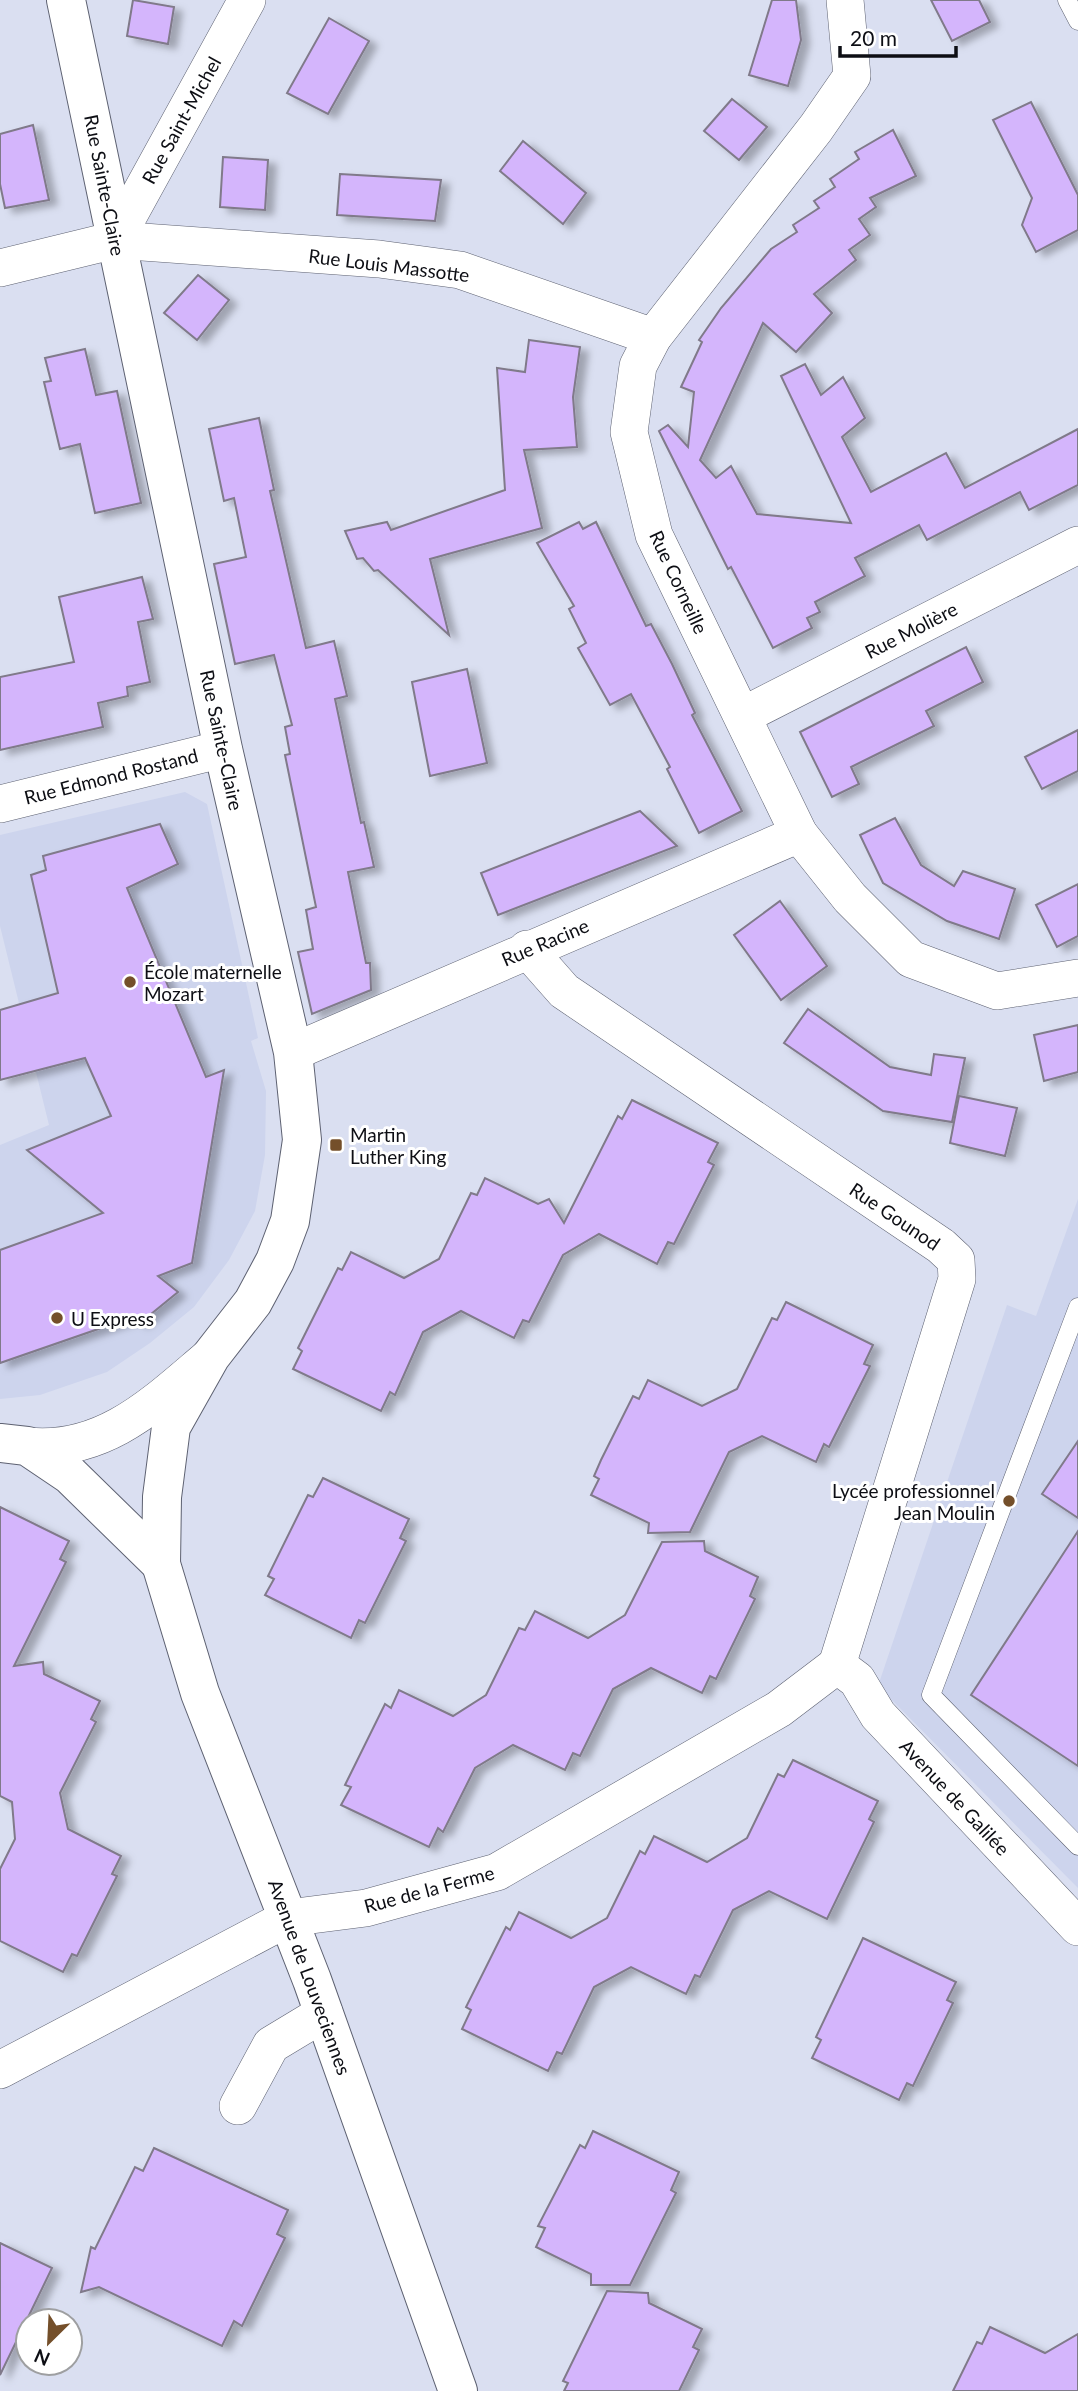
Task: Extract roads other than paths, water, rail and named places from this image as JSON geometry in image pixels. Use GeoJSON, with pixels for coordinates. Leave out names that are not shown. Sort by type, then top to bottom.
{"type":"FeatureCollection","features":[{"type":"Feature","properties":{"kind":"street","name":"Rue Sainte-Claire"},"geometry":{"type":"LineString","coordinates":[[14,1445],[41,1447],[90,1441],[148,1409],[211,1356],[253,1303],[275,1261],[290,1221],[302,1140],[293,1052],[223,749],[66,0]]}},
{"type":"Feature","properties":{"kind":"street","name":"Rue Saint-Michel"},"geometry":{"type":"LineString","coordinates":[[115,240],[247,0]]}},
{"type":"Feature","properties":{"kind":"street","name":"Rue Corneille"},"geometry":{"type":"LineString","coordinates":[[845,0],[852,76],[816,128],[653,337],[638,366],[629,432],[654,535],[744,715],[799,834],[850,898],[911,959],[997,991],[1078,978]]}},
{"type":"Feature","properties":{"kind":"street","name":"Rue Louis Massotte"},"geometry":{"type":"LineString","coordinates":[[0,268],[115,240],[379,260],[460,270],[653,337]]}},
{"type":"Feature","properties":{"kind":"street","name":"Rue Molière"},"geometry":{"type":"LineString","coordinates":[[744,715],[1078,545]]}},
{"type":"Feature","properties":{"kind":"street","name":"Rue Edmond Rostand"},"geometry":{"type":"LineString","coordinates":[[0,804],[223,749]]}},
{"type":"Feature","properties":{"kind":"street","name":"Rue Racine"},"geometry":{"type":"LineString","coordinates":[[293,1052],[799,834]]}},
{"type":"Feature","properties":{"kind":"street","name":"Rue Gounod"},"geometry":{"type":"LineString","coordinates":[[527,949],[564,991],[941,1246],[956,1260],[957,1279],[837,1665]]}},
{"type":"Feature","properties":{"kind":"street","name":"Avenue de Louveciennes"},"geometry":{"type":"LineString","coordinates":[[211,1356],[171,1427],[162,1497],[161,1564],[200,1693],[324,2013],[458,2391]]}},
{"type":"Feature","properties":{"kind":"street","name":"Avenue de Louveciennes"},"geometry":{"type":"LineString","coordinates":[[14,1445],[70,1475],[161,1564]]}},
{"type":"Feature","properties":{"kind":"street","name":"Rue de la Ferme"},"geometry":{"type":"LineString","coordinates":[[0,2070],[288,1918],[366,1908],[497,1872],[779,1709],[837,1665]]}},
{"type":"Feature","properties":{"kind":"street","name":"Avenue de Galilée"},"geometry":{"type":"LineString","coordinates":[[837,1665],[857,1680],[878,1715],[1078,1927]]}},
{"type":"Feature","properties":{"kind":"street"},"geometry":{"type":"LineString","coordinates":[[237,2106],[271,2045],[324,2013]]}},
{"type":"Feature","properties":{"kind":"lane"},"geometry":{"type":"LineString","coordinates":[[1067,0],[1078,21]]}},
{"type":"Feature","properties":{"kind":"lane"},"geometry":{"type":"LineString","coordinates":[[1078,1307],[931,1695],[1078,1846]]}},
{"type":"Feature","properties":{"kind":"place","name":"École maternelle Mozart"},"geometry":{"type":"Point","coordinates":[130,982]}},
{"type":"Feature","properties":{"kind":"place","name":"Martin Luther King"},"geometry":{"type":"Point","coordinates":[336,1145]}},
{"type":"Feature","properties":{"kind":"place","name":"U Express"},"geometry":{"type":"Point","coordinates":[57,1318]}},
{"type":"Feature","properties":{"kind":"place","name":"Lycée professionnel Jean Moulin"},"geometry":{"type":"Point","coordinates":[1009,1501]}}]}
